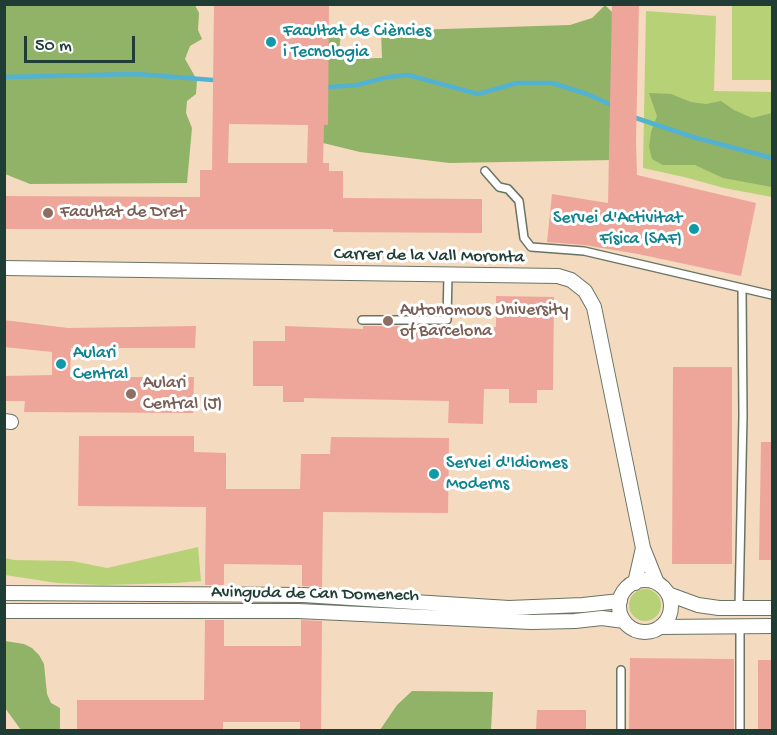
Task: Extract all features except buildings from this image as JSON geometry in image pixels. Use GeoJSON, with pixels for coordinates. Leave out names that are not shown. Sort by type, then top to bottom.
{"type":"FeatureCollection","features":[{"type":"Feature","properties":{"kind":"street","name":"Carrer de la Vall Moronta"},"geometry":{"type":"LineString","coordinates":[[4,268],[558,276],[571,280],[585,291],[594,308],[643,548],[657,583]]}},
{"type":"Feature","properties":{"kind":"street","name":"Carrer de la Vall Moronta"},"geometry":{"type":"LineString","coordinates":[[635,583],[643,548]]}},
{"type":"Feature","properties":{"kind":"street"},"geometry":{"type":"LineString","coordinates":[[772,608],[698,605],[668,594],[657,583],[644,580],[624,591],[620,601],[620,611],[624,621],[630,627],[641,631],[660,627],[772,626]]}},
{"type":"Feature","properties":{"kind":"street","name":"Avinguda de Can Domenech"},"geometry":{"type":"LineString","coordinates":[[4,593],[303,595],[509,608],[620,601]]}},
{"type":"Feature","properties":{"kind":"street"},"geometry":{"type":"LineString","coordinates":[[660,627],[670,612],[668,594]]}},
{"type":"Feature","properties":{"kind":"street","name":"Avinguda de Can Domenech"},"geometry":{"type":"LineString","coordinates":[[4,611],[298,611],[531,622],[602,618],[624,621]]}},
{"type":"Feature","properties":{"kind":"lane"},"geometry":{"type":"LineString","coordinates":[[485,171],[499,187],[508,189],[519,201],[524,238],[531,247],[602,254],[772,295]]}},
{"type":"Feature","properties":{"kind":"lane"},"geometry":{"type":"LineString","coordinates":[[362,320],[447,320],[447,275]]}},
{"type":"Feature","properties":{"kind":"lane"},"geometry":{"type":"LineString","coordinates":[[739,607],[743,416],[742,289]]}},
{"type":"Feature","properties":{"kind":"lane"},"geometry":{"type":"LineString","coordinates":[[740,626],[740,730]]}},
{"type":"Feature","properties":{"kind":"lane"},"geometry":{"type":"LineString","coordinates":[[621,670],[621,730]]}},
{"type":"Feature","properties":{"kind":"green space"},"geometry":{"type":"Polygon","coordinates":[[[4,5],[195,5],[199,13],[198,30],[202,39],[190,46],[185,59],[197,80],[196,94],[187,101],[186,113],[192,128],[187,183],[30,184],[5,174],[4,5]]]}},
{"type":"Feature","properties":{"kind":"green space"},"geometry":{"type":"Polygon","coordinates":[[[605,5],[616,16],[613,160],[449,163],[360,152],[319,142],[325,34],[342,26],[338,59],[382,58],[381,31],[570,25],[592,18],[605,5]]]}},
{"type":"Feature","properties":{"kind":"green space"},"geometry":{"type":"Polygon","coordinates":[[[732,5],[772,5],[772,80],[732,80],[732,5]]]}},
{"type":"Feature","properties":{"kind":"green space"},"geometry":{"type":"Polygon","coordinates":[[[646,11],[716,16],[714,91],[772,92],[772,197],[643,168],[646,11]]]}},
{"type":"Feature","properties":{"kind":"green space"},"geometry":{"type":"Polygon","coordinates":[[[649,93],[671,94],[691,102],[706,104],[721,101],[752,118],[772,113],[772,187],[723,178],[695,165],[663,165],[652,159],[649,147],[651,132],[657,116],[649,93]]]}},
{"type":"Feature","properties":{"kind":"green space"},"geometry":{"type":"Polygon","coordinates":[[[198,547],[201,581],[102,585],[57,583],[5,575],[5,558],[72,561],[107,568],[198,547]]]}},
{"type":"Feature","properties":{"kind":"green space"},"geometry":{"type":"Polygon","coordinates":[[[645,589],[656,594],[661,605],[656,616],[645,621],[634,616],[629,605],[634,594],[645,589]]]}},
{"type":"Feature","properties":{"kind":"green space"},"geometry":{"type":"Polygon","coordinates":[[[5,641],[24,644],[39,655],[44,664],[47,694],[51,703],[60,708],[60,730],[21,730],[5,708],[5,641]]]}},
{"type":"Feature","properties":{"kind":"green space"},"geometry":{"type":"Polygon","coordinates":[[[412,691],[493,692],[491,730],[380,730],[397,705],[412,691]]]}},
{"type":"Feature","properties":{"kind":"waterway"},"geometry":{"type":"LineString","coordinates":[[4,77],[136,74],[213,80]]}},
{"type":"Feature","properties":{"kind":"waterway"},"geometry":{"type":"LineString","coordinates":[[329,87],[357,85],[388,77],[408,75],[478,94],[517,83],[552,83],[609,104]]}},
{"type":"Feature","properties":{"kind":"waterway"},"geometry":{"type":"LineString","coordinates":[[636,118],[693,137],[772,158]]}},
{"type":"Feature","properties":{"kind":"place","name":"Facultat de Ciències i Tecnologia"},"geometry":{"type":"Point","coordinates":[271,42]}},
{"type":"Feature","properties":{"kind":"place","name":"Facultat de Dret"},"geometry":{"type":"Point","coordinates":[48,213]}},
{"type":"Feature","properties":{"kind":"place","name":"Servei d'Activitat Física (SAF)"},"geometry":{"type":"Point","coordinates":[694,229]}},
{"type":"Feature","properties":{"kind":"place","name":"Autonomous University of Barcelona"},"geometry":{"type":"Point","coordinates":[388,321]}},
{"type":"Feature","properties":{"kind":"place","name":"Aulari Central"},"geometry":{"type":"Point","coordinates":[61,364]}},
{"type":"Feature","properties":{"kind":"place","name":"Aulari Central (J)"},"geometry":{"type":"Point","coordinates":[131,394]}},
{"type":"Feature","properties":{"kind":"place","name":"Servei d'Idiomes Moderns"},"geometry":{"type":"Point","coordinates":[434,474]}}]}
